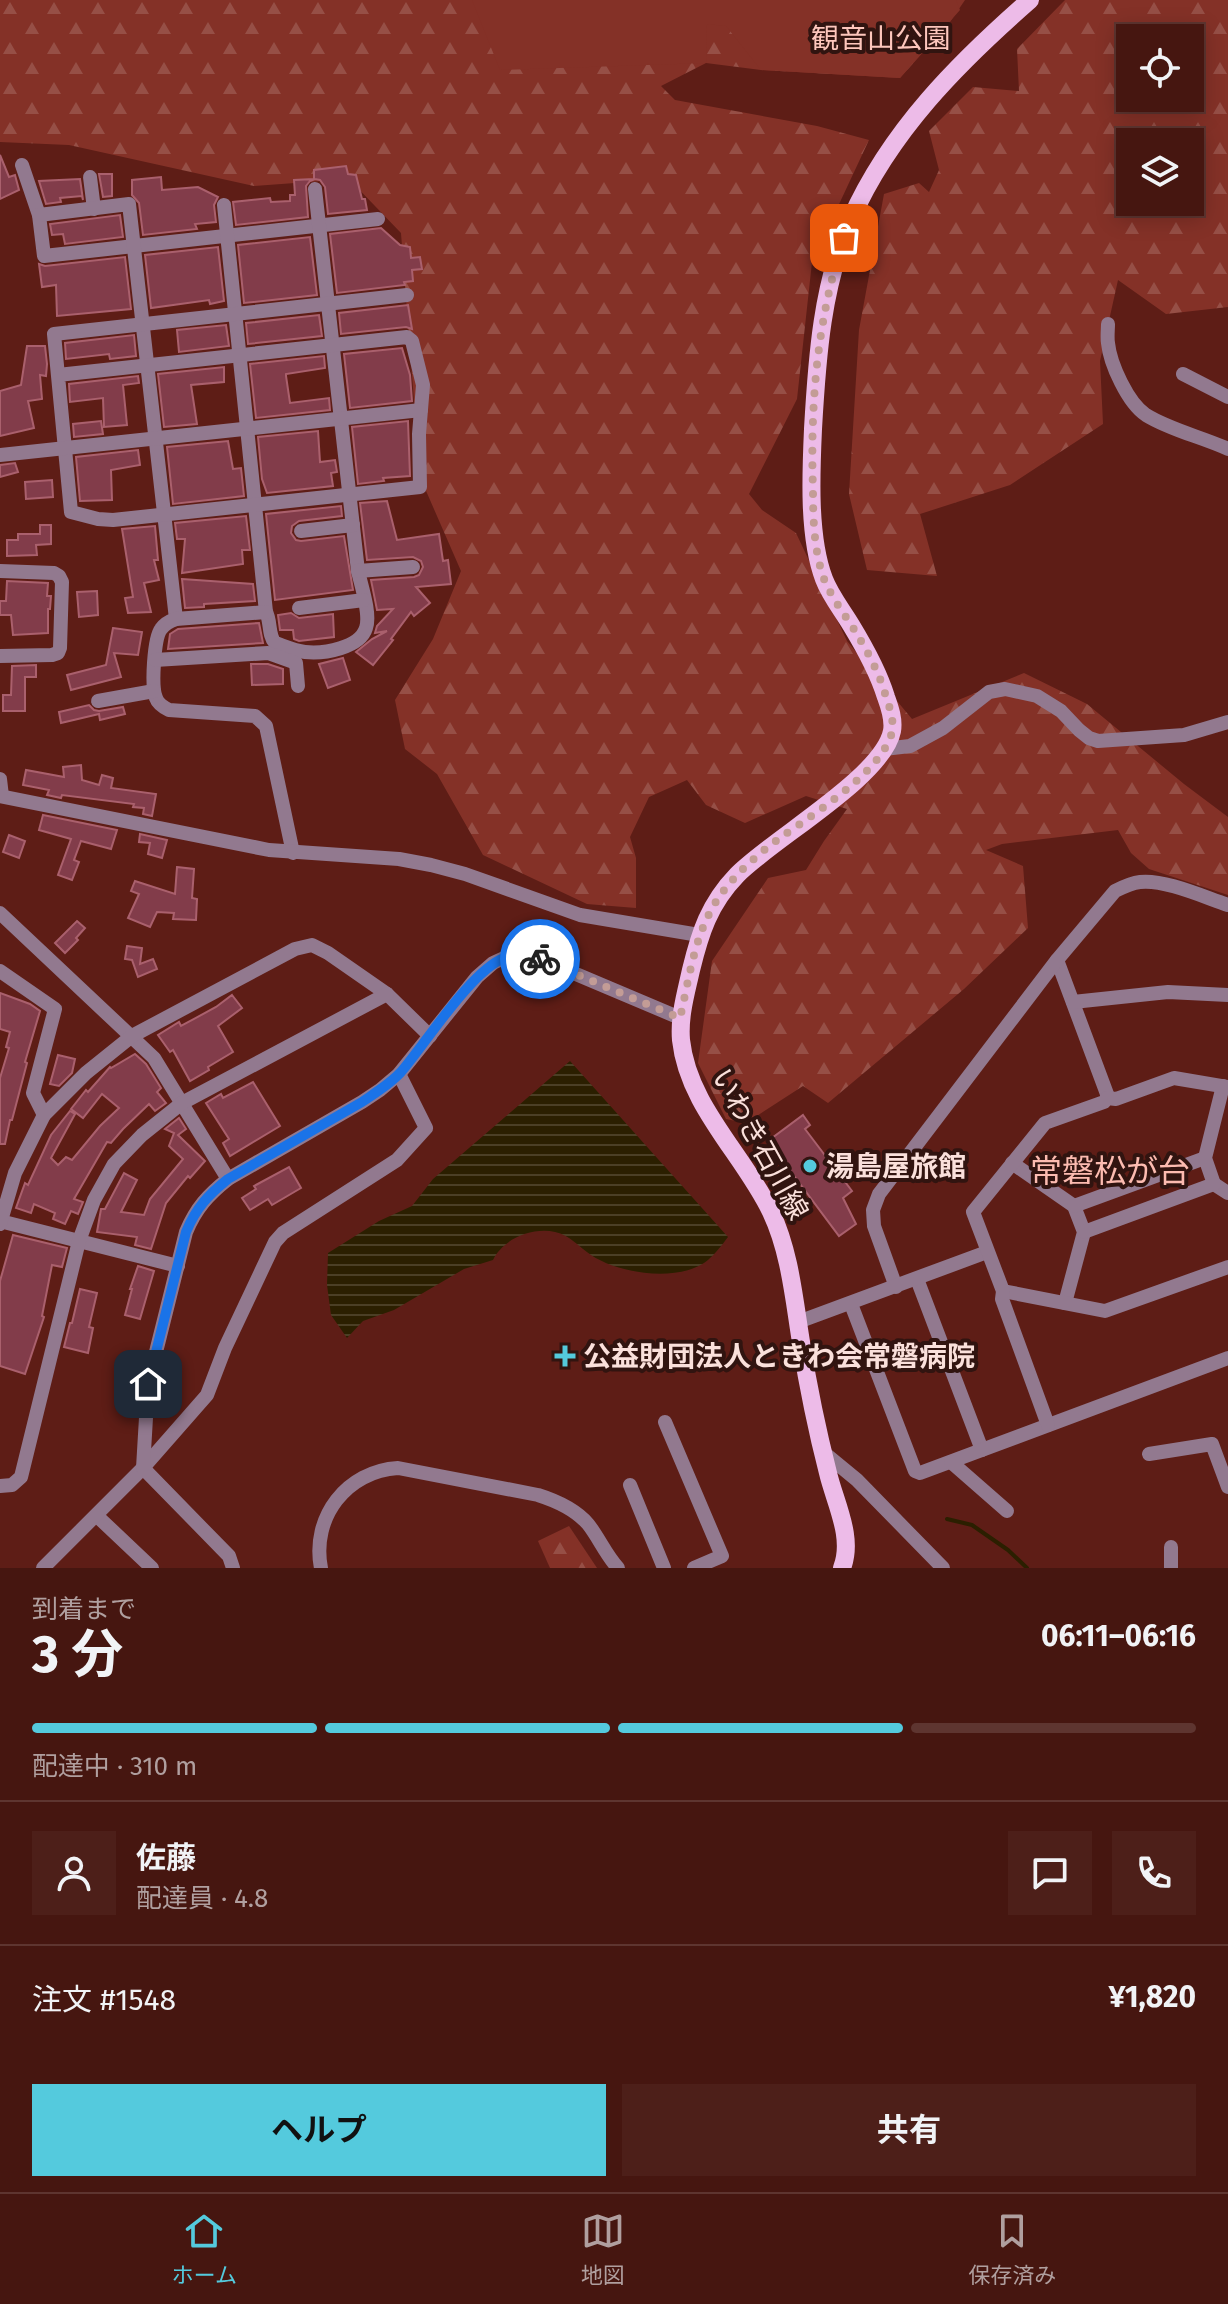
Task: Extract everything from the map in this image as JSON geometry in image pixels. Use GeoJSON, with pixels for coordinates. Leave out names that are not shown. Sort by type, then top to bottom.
{"type":"FeatureCollection","features":[{"type":"Feature","properties":{"kind":"main road"},"geometry":{"type":"LineString","coordinates":[[884,749],[892,731],[892,714],[881,680],[864,646],[824,580],[813,519],[816,373],[829,290],[850,221],[889,149],[949,76],[1030,0]]}},
{"type":"Feature","properties":{"kind":"main road","name":"いわき石川線"},"geometry":{"type":"LineString","coordinates":[[842,1568],[845,1531],[823,1452],[806,1374],[788,1261],[778,1226],[695,1087],[681,1042],[680,1018],[699,935],[720,895],[766,848],[842,792],[868,769],[884,749]]}},
{"type":"Feature","properties":{"kind":"street"},"geometry":{"type":"LineString","coordinates":[[22,165],[39,215],[44,256],[378,219]]}},
{"type":"Feature","properties":{"kind":"street"},"geometry":{"type":"LineString","coordinates":[[90,177],[94,209]]}},
{"type":"Feature","properties":{"kind":"street"},"geometry":{"type":"LineString","coordinates":[[224,205],[266,612],[272,639],[275,643],[306,652],[346,648],[353,645],[365,631],[367,617],[358,571],[315,189]]}},
{"type":"Feature","properties":{"kind":"street"},"geometry":{"type":"LineString","coordinates":[[39,215],[129,204],[176,619]]}},
{"type":"Feature","properties":{"kind":"street"},"geometry":{"type":"LineString","coordinates":[[58,375],[407,337],[412,341],[423,385],[419,434],[420,487],[113,520],[71,512],[54,334],[407,295]]}},
{"type":"Feature","properties":{"kind":"street"},"geometry":{"type":"LineString","coordinates":[[1108,324],[1108,344],[1119,378],[1144,414],[1228,449]]}},
{"type":"Feature","properties":{"kind":"street"},"geometry":{"type":"LineString","coordinates":[[1183,374],[1228,397]]}},
{"type":"Feature","properties":{"kind":"street"},"geometry":{"type":"LineString","coordinates":[[0,455],[421,410]]}},
{"type":"Feature","properties":{"kind":"street"},"geometry":{"type":"LineString","coordinates":[[301,531],[353,525]]}},
{"type":"Feature","properties":{"kind":"street"},"geometry":{"type":"LineString","coordinates":[[358,571],[413,567]]}},
{"type":"Feature","properties":{"kind":"street"},"geometry":{"type":"LineString","coordinates":[[0,571],[54,573],[62,582],[58,653],[0,656]]}},
{"type":"Feature","properties":{"kind":"street"},"geometry":{"type":"LineString","coordinates":[[299,608],[364,600]]}},
{"type":"Feature","properties":{"kind":"street"},"geometry":{"type":"LineString","coordinates":[[266,612],[167,622],[158,631],[152,685],[161,706],[169,710],[255,716],[262,721],[266,726],[293,853]]}},
{"type":"Feature","properties":{"kind":"street"},"geometry":{"type":"LineString","coordinates":[[155,660],[268,653],[296,663],[298,686]]}},
{"type":"Feature","properties":{"kind":"street"},"geometry":{"type":"LineString","coordinates":[[884,749],[910,746],[943,728],[989,692],[1005,689],[1037,696],[1061,711],[1089,738],[1098,741],[1172,737],[1228,722]]}},
{"type":"Feature","properties":{"kind":"street"},"geometry":{"type":"LineString","coordinates":[[98,701],[154,691]]}},
{"type":"Feature","properties":{"kind":"street"},"geometry":{"type":"LineString","coordinates":[[0,779],[1,796],[269,850],[399,859],[431,865],[580,915],[699,935]]}},
{"type":"Feature","properties":{"kind":"street"},"geometry":{"type":"LineString","coordinates":[[896,1287],[874,1226],[873,1210],[879,1194],[1057,960],[1115,891],[1143,881],[1163,884],[1228,905]]}},
{"type":"Feature","properties":{"kind":"street"},"geometry":{"type":"LineString","coordinates":[[0,913],[154,1058],[228,1179]]}},
{"type":"Feature","properties":{"kind":"street"},"geometry":{"type":"LineString","coordinates":[[178,1266],[0,1222],[15,1173],[44,1115],[86,1073],[132,1036],[295,949],[312,945],[387,994],[430,1036]]}},
{"type":"Feature","properties":{"kind":"street"},"geometry":{"type":"LineString","coordinates":[[233,1568],[229,1556],[143,1468],[148,1384],[186,1232],[194,1213],[228,1179],[362,1102],[399,1074],[477,977],[493,963],[506,957],[521,955],[538,958],[680,1018]]}},
{"type":"Feature","properties":{"kind":"street"},"geometry":{"type":"LineString","coordinates":[[1048,1425],[973,1212],[1045,1123],[1104,1102],[1107,1098],[1057,960]]}},
{"type":"Feature","properties":{"kind":"street"},"geometry":{"type":"LineString","coordinates":[[0,971],[55,1009],[33,1093],[44,1115]]}},
{"type":"Feature","properties":{"kind":"street"},"geometry":{"type":"LineString","coordinates":[[1073,1002],[1168,992],[1228,995]]}},
{"type":"Feature","properties":{"kind":"street"},"geometry":{"type":"LineString","coordinates":[[0,1486],[12,1485],[21,1477],[79,1241],[94,1200],[114,1164],[142,1135],[182,1103],[387,994]]}},
{"type":"Feature","properties":{"kind":"street"},"geometry":{"type":"LineString","coordinates":[[43,1568],[143,1468],[207,1395],[225,1348],[275,1242],[283,1233],[397,1160],[426,1128],[399,1074]]}},
{"type":"Feature","properties":{"kind":"street"},"geometry":{"type":"LineString","coordinates":[[1107,1098],[1116,1099],[1174,1078],[1225,1086],[1205,1158],[1214,1184],[1228,1193]]}},
{"type":"Feature","properties":{"kind":"street"},"geometry":{"type":"LineString","coordinates":[[1074,1206],[1205,1158]]}},
{"type":"Feature","properties":{"kind":"street"},"geometry":{"type":"LineString","coordinates":[[1012,1163],[1074,1206],[1084,1232],[1065,1303]]}},
{"type":"Feature","properties":{"kind":"street"},"geometry":{"type":"LineString","coordinates":[[1084,1232],[1214,1184]]}},
{"type":"Feature","properties":{"kind":"street"},"geometry":{"type":"LineString","coordinates":[[798,1322],[987,1252]]}},
{"type":"Feature","properties":{"kind":"street"},"geometry":{"type":"LineString","coordinates":[[1003,1291],[1105,1311],[1228,1267]]}},
{"type":"Feature","properties":{"kind":"street"},"geometry":{"type":"LineString","coordinates":[[917,1279],[982,1450]]}},
{"type":"Feature","properties":{"kind":"street"},"geometry":{"type":"LineString","coordinates":[[851,1304],[915,1471],[920,1473],[1228,1358]]}},
{"type":"Feature","properties":{"kind":"street"},"geometry":{"type":"LineString","coordinates":[[665,1422],[722,1556],[694,1568]]}},
{"type":"Feature","properties":{"kind":"street"},"geometry":{"type":"LineString","coordinates":[[1149,1454],[1212,1444],[1228,1487]]}},
{"type":"Feature","properties":{"kind":"street"},"geometry":{"type":"LineString","coordinates":[[823,1452],[857,1480],[943,1568]]}},
{"type":"Feature","properties":{"kind":"street"},"geometry":{"type":"LineString","coordinates":[[951,1462],[1007,1511]]}},
{"type":"Feature","properties":{"kind":"street"},"geometry":{"type":"LineString","coordinates":[[321,1568],[320,1538],[330,1509],[361,1477],[398,1468],[538,1495],[558,1502],[574,1511],[588,1525],[618,1568]]}},
{"type":"Feature","properties":{"kind":"street"},"geometry":{"type":"LineString","coordinates":[[630,1485],[664,1568]]}},
{"type":"Feature","properties":{"kind":"street"},"geometry":{"type":"LineString","coordinates":[[97,1516],[152,1568]]}},
{"type":"Feature","properties":{"kind":"street"},"geometry":{"type":"LineString","coordinates":[[1171,1547],[1171,1568]]}},
{"type":"Feature","properties":{"kind":"green space"},"geometry":{"type":"Polygon","coordinates":[[[0,0],[965,0],[950,22],[900,78],[761,70],[706,63],[661,86],[675,100],[817,126],[869,140],[812,262],[797,399],[749,494],[762,510],[796,533],[847,641],[912,719],[1024,673],[1087,704],[1228,817],[1228,895],[1149,869],[1131,853],[1118,830],[1002,844],[986,850],[1023,866],[1028,928],[964,989],[828,1103],[803,1086],[746,1123],[726,1119],[698,1063],[712,961],[768,878],[806,870],[847,809],[806,796],[745,823],[706,805],[687,780],[649,797],[630,837],[636,858],[636,908],[587,904],[483,855],[437,774],[405,749],[395,700],[433,639],[461,571],[420,477],[401,233],[349,179],[254,186],[69,145],[0,142],[0,0]]]}},
{"type":"Feature","properties":{"kind":"green space","name":"観音山公園"},"geometry":{"type":"Polygon","coordinates":[[[472,0],[956,0],[960,10],[900,78],[761,70],[726,26],[707,24],[706,63],[500,70],[472,0]]]}},
{"type":"Feature","properties":{"kind":"green space"},"geometry":{"type":"Polygon","coordinates":[[[1065,0],[1228,0],[1228,307],[1166,314],[1118,280],[1100,361],[1103,424],[1010,485],[920,514],[937,576],[867,570],[849,494],[859,330],[884,194],[919,183],[929,192],[939,170],[929,131],[973,87],[1019,91],[1017,49],[1065,0]]]}},
{"type":"Feature","properties":{"kind":"green space"},"geometry":{"type":"Polygon","coordinates":[[[569,1526],[597,1568],[550,1568],[538,1541],[569,1526]]]}},
{"type":"Feature","properties":{"kind":"shaded area"},"geometry":{"type":"Polygon","coordinates":[[[570,1061],[728,1237],[721,1246],[696,1267],[682,1272],[650,1273],[603,1262],[560,1234],[546,1231],[528,1233],[504,1246],[493,1260],[464,1269],[394,1310],[363,1321],[347,1338],[331,1315],[327,1285],[328,1253],[379,1221],[412,1206],[433,1179],[570,1061]]]}},
{"type":"Feature","properties":{"kind":"building"},"geometry":{"type":"Polygon","coordinates":[[[0,155],[9,177],[15,175],[19,190],[0,199],[0,155]]]}},
{"type":"Feature","properties":{"kind":"building"},"geometry":{"type":"Polygon","coordinates":[[[346,166],[348,174],[356,175],[367,210],[328,214],[325,187],[315,179],[306,186],[308,217],[236,225],[233,202],[270,198],[271,202],[290,201],[290,195],[295,195],[294,180],[314,179],[314,170],[346,166]]]}},
{"type":"Feature","properties":{"kind":"building"},"geometry":{"type":"Polygon","coordinates":[[[99,174],[112,174],[112,196],[103,197],[99,174]]]}},
{"type":"Feature","properties":{"kind":"building"},"geometry":{"type":"Polygon","coordinates":[[[161,177],[162,190],[198,187],[218,197],[214,205],[216,222],[195,224],[197,229],[143,235],[139,203],[132,195],[132,180],[161,177]]]}},
{"type":"Feature","properties":{"kind":"building"},"geometry":{"type":"Polygon","coordinates":[[[80,179],[83,200],[82,196],[60,198],[61,202],[46,204],[39,181],[80,179]]]}},
{"type":"Feature","properties":{"kind":"building"},"geometry":{"type":"Polygon","coordinates":[[[120,215],[123,237],[65,244],[63,234],[52,235],[50,224],[120,215]]]}},
{"type":"Feature","properties":{"kind":"building"},"geometry":{"type":"Polygon","coordinates":[[[381,228],[400,245],[410,247],[411,258],[420,257],[422,269],[412,270],[413,281],[404,282],[405,285],[337,293],[330,234],[381,228]]]}},
{"type":"Feature","properties":{"kind":"building"},"geometry":{"type":"Polygon","coordinates":[[[310,237],[317,295],[244,303],[238,245],[310,237]]]}},
{"type":"Feature","properties":{"kind":"building"},"geometry":{"type":"Polygon","coordinates":[[[218,247],[224,301],[210,304],[209,300],[151,308],[145,255],[218,247]]]}},
{"type":"Feature","properties":{"kind":"building"},"geometry":{"type":"Polygon","coordinates":[[[125,257],[131,309],[57,316],[56,285],[42,287],[39,264],[45,266],[125,257]]]}},
{"type":"Feature","properties":{"kind":"building"},"geometry":{"type":"Polygon","coordinates":[[[408,305],[412,329],[406,327],[341,334],[339,313],[408,305]]]}},
{"type":"Feature","properties":{"kind":"building"},"geometry":{"type":"Polygon","coordinates":[[[319,315],[322,336],[248,344],[246,323],[319,315]]]}},
{"type":"Feature","properties":{"kind":"building"},"geometry":{"type":"Polygon","coordinates":[[[226,325],[229,346],[179,352],[177,330],[226,325]]]}},
{"type":"Feature","properties":{"kind":"building"},"geometry":{"type":"Polygon","coordinates":[[[134,335],[136,356],[110,359],[109,354],[66,359],[65,343],[134,335]]]}},
{"type":"Feature","properties":{"kind":"building"},"geometry":{"type":"Polygon","coordinates":[[[27,346],[45,346],[47,364],[46,376],[40,375],[42,399],[28,401],[34,428],[0,436],[0,391],[21,385],[27,346]]]}},
{"type":"Feature","properties":{"kind":"building"},"geometry":{"type":"Polygon","coordinates":[[[402,348],[410,375],[412,401],[350,408],[344,354],[402,348]]]}},
{"type":"Feature","properties":{"kind":"building"},"geometry":{"type":"Polygon","coordinates":[[[324,356],[325,368],[286,376],[290,403],[329,398],[330,410],[256,418],[250,364],[324,356]]]}},
{"type":"Feature","properties":{"kind":"building"},"geometry":{"type":"Polygon","coordinates":[[[224,367],[224,382],[191,385],[197,424],[164,427],[158,374],[224,367]]]}},
{"type":"Feature","properties":{"kind":"building"},"geometry":{"type":"Polygon","coordinates":[[[138,376],[139,383],[123,385],[127,425],[104,427],[103,398],[70,402],[69,384],[138,376]]]}},
{"type":"Feature","properties":{"kind":"building"},"geometry":{"type":"Polygon","coordinates":[[[101,421],[103,434],[74,437],[73,424],[101,421]]]}},
{"type":"Feature","properties":{"kind":"building"},"geometry":{"type":"Polygon","coordinates":[[[408,421],[410,476],[358,484],[352,427],[408,421]]]}},
{"type":"Feature","properties":{"kind":"building"},"geometry":{"type":"Polygon","coordinates":[[[318,431],[320,462],[335,460],[337,472],[331,473],[333,486],[267,493],[262,479],[258,437],[318,431]]]}},
{"type":"Feature","properties":{"kind":"building"},"geometry":{"type":"Polygon","coordinates":[[[228,441],[233,469],[241,468],[244,496],[173,504],[167,447],[228,441]]]}},
{"type":"Feature","properties":{"kind":"building"},"geometry":{"type":"Polygon","coordinates":[[[138,450],[140,465],[111,470],[112,500],[80,501],[76,457],[138,450]]]}},
{"type":"Feature","properties":{"kind":"building"},"geometry":{"type":"Polygon","coordinates":[[[15,463],[18,472],[0,477],[0,465],[15,463]]]}},
{"type":"Feature","properties":{"kind":"building"},"geometry":{"type":"Polygon","coordinates":[[[52,480],[53,497],[26,499],[25,482],[52,480]]]}},
{"type":"Feature","properties":{"kind":"building"},"geometry":{"type":"Polygon","coordinates":[[[387,501],[397,540],[439,534],[443,561],[448,560],[451,584],[416,587],[430,603],[414,616],[411,612],[373,665],[356,652],[387,631],[375,633],[377,626],[393,609],[377,610],[371,580],[414,577],[423,567],[421,561],[413,557],[367,560],[360,503],[387,501]]]}},
{"type":"Feature","properties":{"kind":"building"},"geometry":{"type":"Polygon","coordinates":[[[341,506],[342,516],[299,521],[292,526],[291,533],[301,541],[344,536],[353,590],[275,600],[266,514],[341,506]]]}},
{"type":"Feature","properties":{"kind":"building"},"geometry":{"type":"Polygon","coordinates":[[[246,516],[250,550],[242,550],[243,564],[182,573],[185,539],[177,539],[175,523],[246,516]]]}},
{"type":"Feature","properties":{"kind":"building"},"geometry":{"type":"Polygon","coordinates":[[[40,525],[51,525],[51,544],[36,545],[37,555],[7,556],[7,540],[18,540],[18,534],[40,534],[40,525]]]}},
{"type":"Feature","properties":{"kind":"building"},"geometry":{"type":"Polygon","coordinates":[[[155,526],[158,560],[154,560],[159,580],[144,583],[151,612],[128,613],[125,598],[133,597],[122,529],[155,526]]]}},
{"type":"Feature","properties":{"kind":"building"},"geometry":{"type":"Polygon","coordinates":[[[182,579],[253,584],[255,601],[185,608],[182,579]]]}},
{"type":"Feature","properties":{"kind":"building"},"geometry":{"type":"Polygon","coordinates":[[[7,581],[48,583],[47,596],[51,596],[48,633],[13,635],[11,615],[0,615],[0,601],[6,601],[7,581]]]}},
{"type":"Feature","properties":{"kind":"building"},"geometry":{"type":"Polygon","coordinates":[[[97,591],[98,615],[79,617],[77,592],[97,591]]]}},
{"type":"Feature","properties":{"kind":"building"},"geometry":{"type":"Polygon","coordinates":[[[291,613],[299,618],[333,614],[334,637],[294,639],[293,630],[280,630],[278,615],[291,613]]]}},
{"type":"Feature","properties":{"kind":"building"},"geometry":{"type":"Polygon","coordinates":[[[259,623],[263,643],[168,649],[170,634],[178,629],[259,623]]]}},
{"type":"Feature","properties":{"kind":"building"},"geometry":{"type":"Polygon","coordinates":[[[113,628],[142,632],[138,655],[114,653],[121,677],[71,690],[67,675],[106,665],[113,628]]]}},
{"type":"Feature","properties":{"kind":"building"},"geometry":{"type":"Polygon","coordinates":[[[343,658],[350,680],[328,688],[319,664],[343,658]]]}},
{"type":"Feature","properties":{"kind":"building"},"geometry":{"type":"Polygon","coordinates":[[[251,664],[268,664],[283,669],[283,684],[252,685],[251,664]]]}},
{"type":"Feature","properties":{"kind":"building"},"geometry":{"type":"Polygon","coordinates":[[[36,665],[36,677],[25,677],[25,711],[3,711],[3,695],[11,695],[12,666],[36,665]]]}},
{"type":"Feature","properties":{"kind":"building"},"geometry":{"type":"Polygon","coordinates":[[[89,705],[99,711],[123,707],[125,714],[100,720],[99,714],[61,723],[59,712],[89,705]]]}},
{"type":"Feature","properties":{"kind":"building"},"geometry":{"type":"Polygon","coordinates":[[[81,765],[82,780],[99,785],[102,775],[113,778],[111,788],[156,794],[152,816],[143,814],[144,808],[133,807],[134,804],[62,795],[61,798],[47,795],[49,790],[23,785],[26,770],[64,777],[63,767],[81,765]]]}},
{"type":"Feature","properties":{"kind":"building"},"geometry":{"type":"Polygon","coordinates":[[[43,815],[117,830],[111,849],[81,841],[74,860],[79,862],[72,880],[58,875],[71,839],[39,830],[43,815]]]}},
{"type":"Feature","properties":{"kind":"building"},"geometry":{"type":"Polygon","coordinates":[[[140,834],[167,840],[162,858],[148,854],[150,843],[139,842],[140,834]]]}},
{"type":"Feature","properties":{"kind":"building"},"geometry":{"type":"Polygon","coordinates":[[[9,835],[25,841],[19,858],[3,852],[9,835]]]}},
{"type":"Feature","properties":{"kind":"building"},"geometry":{"type":"Polygon","coordinates":[[[177,867],[194,869],[192,898],[197,899],[196,920],[173,919],[174,913],[157,912],[150,927],[128,918],[139,894],[131,891],[135,881],[175,894],[177,867]]]}},
{"type":"Feature","properties":{"kind":"building"},"geometry":{"type":"Polygon","coordinates":[[[77,921],[85,928],[65,953],[55,943],[77,921]]]}},
{"type":"Feature","properties":{"kind":"building"},"geometry":{"type":"Polygon","coordinates":[[[127,946],[142,948],[140,964],[153,959],[157,969],[138,977],[132,960],[125,959],[127,946]]]}},
{"type":"Feature","properties":{"kind":"building"},"geometry":{"type":"Polygon","coordinates":[[[0,993],[40,1011],[5,1144],[0,1144],[0,1078],[9,1048],[6,1047],[10,1032],[0,1029],[0,993]]]}},
{"type":"Feature","properties":{"kind":"building"},"geometry":{"type":"Polygon","coordinates":[[[232,995],[242,1008],[218,1026],[233,1052],[190,1081],[173,1050],[170,1052],[158,1035],[179,1022],[181,1026],[232,995]]]}},
{"type":"Feature","properties":{"kind":"building"},"geometry":{"type":"Polygon","coordinates":[[[135,1054],[146,1064],[161,1088],[157,1092],[166,1103],[155,1111],[149,1104],[111,1143],[107,1142],[74,1199],[83,1202],[78,1214],[71,1211],[65,1224],[53,1219],[55,1213],[34,1204],[31,1213],[16,1208],[25,1183],[28,1185],[51,1135],[70,1111],[75,1114],[51,1158],[58,1165],[66,1157],[72,1160],[119,1108],[102,1094],[83,1118],[71,1109],[110,1067],[135,1054]]]}},
{"type":"Feature","properties":{"kind":"building"},"geometry":{"type":"Polygon","coordinates":[[[58,1055],[75,1059],[72,1073],[59,1086],[50,1084],[58,1055]]]}},
{"type":"Feature","properties":{"kind":"building"},"geometry":{"type":"Polygon","coordinates":[[[253,1082],[280,1126],[230,1156],[223,1143],[229,1139],[206,1103],[253,1082]]]}},
{"type":"Feature","properties":{"kind":"building","name":"湯島屋旅館"},"geometry":{"type":"Polygon","coordinates":[[[803,1115],[810,1125],[805,1129],[852,1191],[843,1198],[856,1224],[839,1236],[768,1141],[803,1115]]]}},
{"type":"Feature","properties":{"kind":"building"},"geometry":{"type":"Polygon","coordinates":[[[179,1118],[186,1129],[178,1135],[205,1161],[166,1203],[151,1249],[135,1245],[137,1237],[97,1232],[101,1209],[105,1209],[124,1173],[137,1180],[121,1212],[144,1215],[150,1199],[183,1159],[169,1146],[174,1133],[165,1129],[179,1118]]]}},
{"type":"Feature","properties":{"kind":"building"},"geometry":{"type":"Polygon","coordinates":[[[289,1167],[301,1188],[272,1205],[268,1199],[250,1210],[242,1198],[256,1189],[254,1186],[289,1167]]]}},
{"type":"Feature","properties":{"kind":"building"},"geometry":{"type":"Polygon","coordinates":[[[13,1235],[67,1248],[62,1267],[52,1265],[44,1317],[25,1374],[0,1366],[0,1281],[13,1235]]]}},
{"type":"Feature","properties":{"kind":"building"},"geometry":{"type":"Polygon","coordinates":[[[138,1266],[154,1271],[140,1319],[125,1315],[138,1266]]]}},
{"type":"Feature","properties":{"kind":"building"},"geometry":{"type":"Polygon","coordinates":[[[80,1289],[97,1293],[89,1327],[93,1328],[88,1353],[64,1347],[80,1289]]]}},
{"type":"Feature","properties":{"kind":"waterway"},"geometry":{"type":"LineString","coordinates":[[947,1519],[972,1525],[1008,1550],[1027,1568]]}},
{"type":"Feature","properties":{"kind":"way so far"},"geometry":{"type":"LineString","coordinates":[[540,959],[680,1018],[699,935],[720,895],[766,848],[868,769],[884,749],[892,731],[892,714],[881,680],[824,580],[813,519],[816,373],[829,290],[844,238]]}},
{"type":"Feature","properties":{"kind":"place","name":"湯島屋旅館"},"geometry":{"type":"Point","coordinates":[810,1166]}},
{"type":"Feature","properties":{"kind":"place","name":"公益財団法人ときわ会常磐病院"},"geometry":{"type":"Point","coordinates":[565,1356]}},
{"type":"Feature","properties":{"kind":"district","name":"常磐松が台"},"geometry":{"type":"Point","coordinates":[1110,1171]}},
{"type":"Feature","properties":{"kind":"route"},"geometry":{"type":"LineString","coordinates":[[148,1384],[186,1232],[194,1213],[212,1192],[228,1179],[380,1090],[399,1074],[477,977],[493,963],[521,955],[540,959]]}}]}
